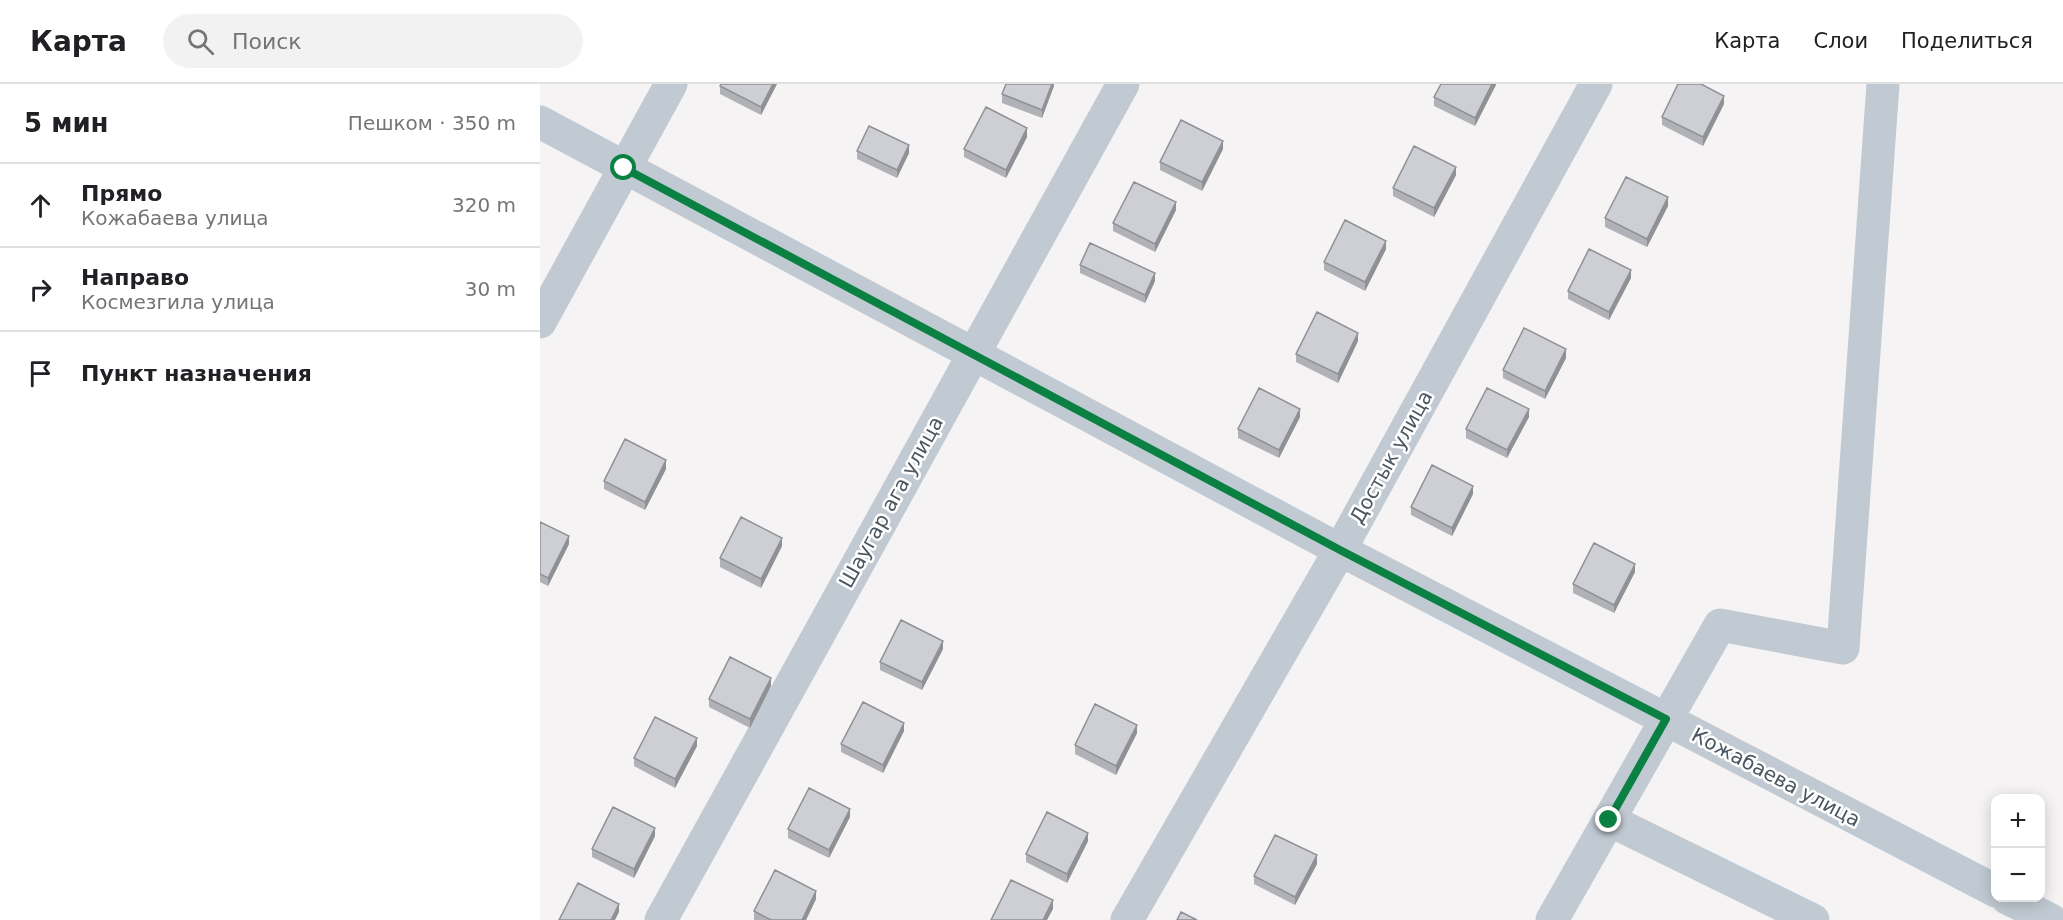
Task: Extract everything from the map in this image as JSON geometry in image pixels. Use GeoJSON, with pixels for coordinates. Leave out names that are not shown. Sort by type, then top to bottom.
{"type":"FeatureCollection","features":[{"type":"Feature","properties":{"kind":"street"},"geometry":{"type":"LineString","coordinates":[[540,322],[671,84]]}},
{"type":"Feature","properties":{"kind":"street","name":"Шаугар ага улица"},"geometry":{"type":"LineString","coordinates":[[661,920],[1123,84]]}},
{"type":"Feature","properties":{"kind":"street","name":"Достык улица"},"geometry":{"type":"LineString","coordinates":[[1127,920],[1340,550],[1596,84]]}},
{"type":"Feature","properties":{"kind":"street"},"geometry":{"type":"LineString","coordinates":[[1552,920],[1720,625],[1843,648],[1883,84]]}},
{"type":"Feature","properties":{"kind":"street","name":"Кожабаева улица"},"geometry":{"type":"LineString","coordinates":[[540,122],[1340,550],[1991,889]]}},
{"type":"Feature","properties":{"kind":"street"},"geometry":{"type":"LineString","coordinates":[[1609,820],[1813,920]]}},
{"type":"Feature","properties":{"kind":"street"},"geometry":{"type":"LineString","coordinates":[[2017,902],[2051,920]]}},
{"type":"Feature","properties":{"kind":"building"},"geometry":{"type":"Polygon","coordinates":[[[721,84],[773,84],[761,107],[720,86],[721,84]]]}},
{"type":"Feature","properties":{"kind":"building"},"geometry":{"type":"Polygon","coordinates":[[[1006,84],[1052,84],[1042,110],[1002,94],[1006,84]]]}},
{"type":"Feature","properties":{"kind":"building"},"geometry":{"type":"Polygon","coordinates":[[[1441,84],[1492,84],[1475,118],[1434,97],[1441,84]]]}},
{"type":"Feature","properties":{"kind":"building"},"geometry":{"type":"Polygon","coordinates":[[[1678,84],[1701,84],[1724,96],[1703,137],[1662,117],[1678,84]]]}},
{"type":"Feature","properties":{"kind":"building"},"geometry":{"type":"Polygon","coordinates":[[[986,107],[1027,128],[1006,170],[964,149],[986,107]]]}},
{"type":"Feature","properties":{"kind":"building"},"geometry":{"type":"Polygon","coordinates":[[[1181,120],[1223,141],[1202,182],[1160,162],[1181,120]]]}},
{"type":"Feature","properties":{"kind":"building"},"geometry":{"type":"Polygon","coordinates":[[[869,126],[909,145],[897,170],[857,151],[869,126]]]}},
{"type":"Feature","properties":{"kind":"building"},"geometry":{"type":"Polygon","coordinates":[[[1414,146],[1456,167],[1434,208],[1393,188],[1414,146]]]}},
{"type":"Feature","properties":{"kind":"building"},"geometry":{"type":"Polygon","coordinates":[[[1626,177],[1668,197],[1647,239],[1605,218],[1626,177]]]}},
{"type":"Feature","properties":{"kind":"building"},"geometry":{"type":"Polygon","coordinates":[[[1134,182],[1176,202],[1155,244],[1113,223],[1134,182]]]}},
{"type":"Feature","properties":{"kind":"building"},"geometry":{"type":"Polygon","coordinates":[[[1345,220],[1386,241],[1365,282],[1324,262],[1345,220]]]}},
{"type":"Feature","properties":{"kind":"building"},"geometry":{"type":"Polygon","coordinates":[[[1090,243],[1155,273],[1145,295],[1080,265],[1090,243]]]}},
{"type":"Feature","properties":{"kind":"building"},"geometry":{"type":"Polygon","coordinates":[[[1589,249],[1631,270],[1609,312],[1568,291],[1589,249]]]}},
{"type":"Feature","properties":{"kind":"building"},"geometry":{"type":"Polygon","coordinates":[[[1317,312],[1358,333],[1338,374],[1296,354],[1317,312]]]}},
{"type":"Feature","properties":{"kind":"building"},"geometry":{"type":"Polygon","coordinates":[[[1524,328],[1566,349],[1545,391],[1503,370],[1524,328]]]}},
{"type":"Feature","properties":{"kind":"building"},"geometry":{"type":"Polygon","coordinates":[[[1259,388],[1300,409],[1279,450],[1238,429],[1259,388]]]}},
{"type":"Feature","properties":{"kind":"building"},"geometry":{"type":"Polygon","coordinates":[[[1487,388],[1529,409],[1507,450],[1466,429],[1487,388]]]}},
{"type":"Feature","properties":{"kind":"building"},"geometry":{"type":"Polygon","coordinates":[[[625,439],[666,460],[645,502],[604,481],[625,439]]]}},
{"type":"Feature","properties":{"kind":"building"},"geometry":{"type":"Polygon","coordinates":[[[1432,465],[1473,486],[1452,528],[1411,507],[1432,465]]]}},
{"type":"Feature","properties":{"kind":"building"},"geometry":{"type":"Polygon","coordinates":[[[741,517],[782,538],[761,579],[720,558],[741,517]]]}},
{"type":"Feature","properties":{"kind":"building"},"geometry":{"type":"Polygon","coordinates":[[[540,522],[569,536],[548,578],[540,574],[540,522]]]}},
{"type":"Feature","properties":{"kind":"building"},"geometry":{"type":"Polygon","coordinates":[[[1594,543],[1635,564],[1614,605],[1573,584],[1594,543]]]}},
{"type":"Feature","properties":{"kind":"building"},"geometry":{"type":"Polygon","coordinates":[[[901,620],[943,641],[922,682],[880,662],[901,620]]]}},
{"type":"Feature","properties":{"kind":"building"},"geometry":{"type":"Polygon","coordinates":[[[730,657],[771,678],[750,719],[709,699],[730,657]]]}},
{"type":"Feature","properties":{"kind":"building"},"geometry":{"type":"Polygon","coordinates":[[[863,702],[904,723],[883,765],[841,744],[863,702]]]}},
{"type":"Feature","properties":{"kind":"building"},"geometry":{"type":"Polygon","coordinates":[[[1095,704],[1137,725],[1116,766],[1075,745],[1095,704]]]}},
{"type":"Feature","properties":{"kind":"building"},"geometry":{"type":"Polygon","coordinates":[[[655,717],[697,738],[675,779],[634,758],[655,717]]]}},
{"type":"Feature","properties":{"kind":"building"},"geometry":{"type":"Polygon","coordinates":[[[809,788],[850,809],[829,850],[788,829],[809,788]]]}},
{"type":"Feature","properties":{"kind":"building"},"geometry":{"type":"Polygon","coordinates":[[[613,807],[655,828],[634,869],[592,849],[613,807]]]}},
{"type":"Feature","properties":{"kind":"building"},"geometry":{"type":"Polygon","coordinates":[[[1047,812],[1088,833],[1067,874],[1026,854],[1047,812]]]}},
{"type":"Feature","properties":{"kind":"building"},"geometry":{"type":"Polygon","coordinates":[[[1275,835],[1317,855],[1295,897],[1254,876],[1275,835]]]}},
{"type":"Feature","properties":{"kind":"building"},"geometry":{"type":"Polygon","coordinates":[[[775,870],[816,891],[802,920],[771,920],[754,911],[775,870]]]}},
{"type":"Feature","properties":{"kind":"building"},"geometry":{"type":"Polygon","coordinates":[[[1011,880],[1053,900],[1043,920],[991,920],[1011,880]]]}},
{"type":"Feature","properties":{"kind":"building"},"geometry":{"type":"Polygon","coordinates":[[[578,883],[619,904],[611,920],[559,920],[578,883]]]}},
{"type":"Feature","properties":{"kind":"building"},"geometry":{"type":"Polygon","coordinates":[[[1181,912],[1197,920],[1177,920],[1181,912]]]}},
{"type":"Feature","properties":{"kind":"route"},"geometry":{"type":"LineString","coordinates":[[624,168],[1340,550],[1666,719],[1609,820]]}}]}
